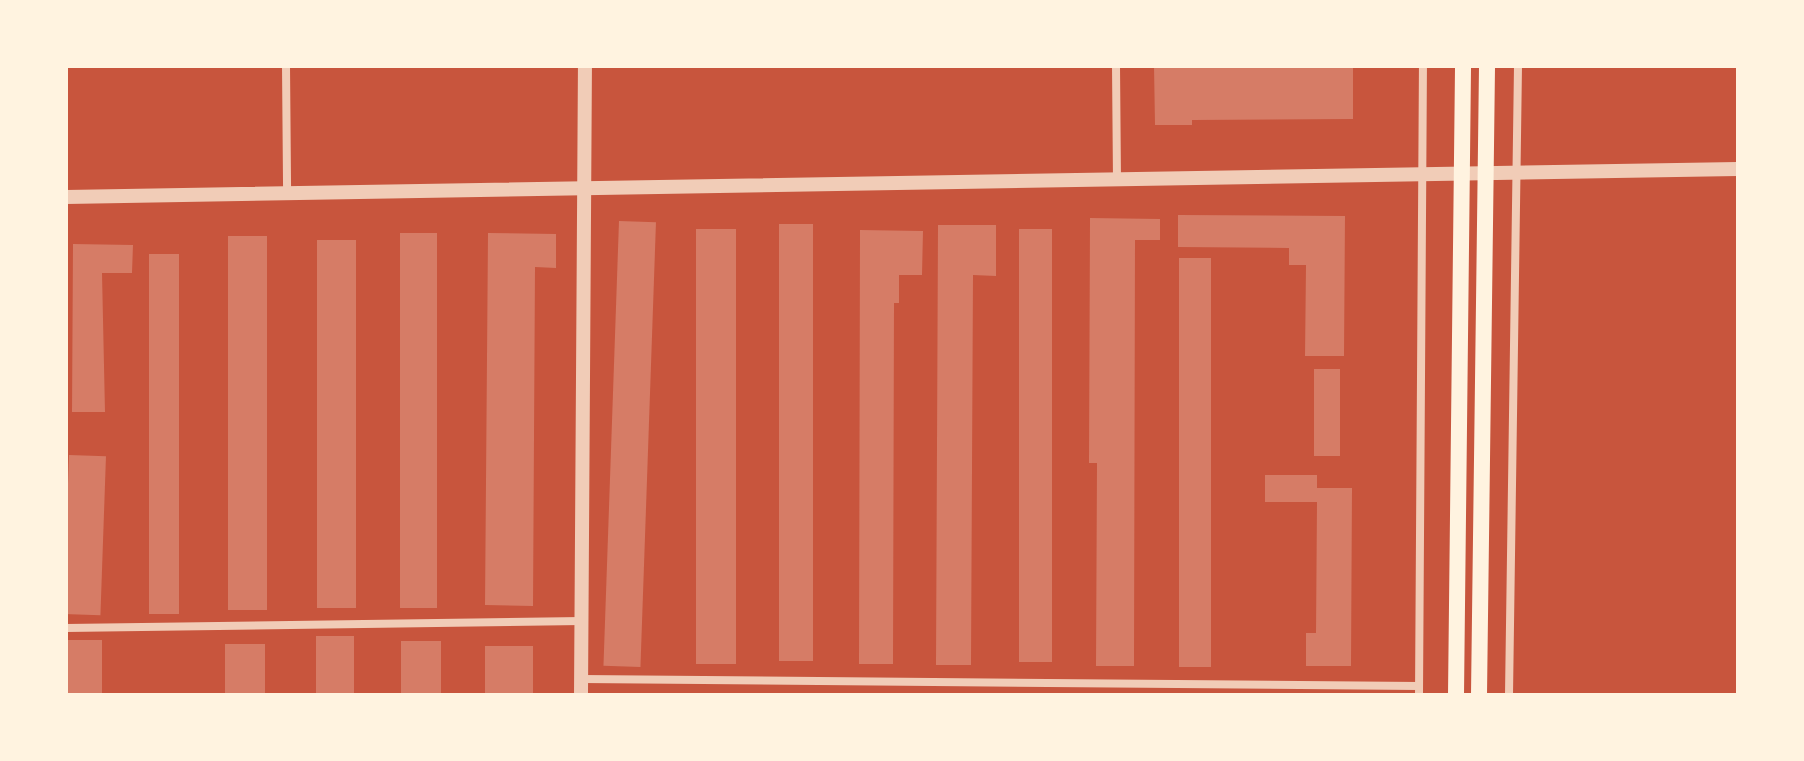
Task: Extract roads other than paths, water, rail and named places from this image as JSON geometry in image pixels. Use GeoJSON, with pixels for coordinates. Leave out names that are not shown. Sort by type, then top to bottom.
{"type":"FeatureCollection","features":[{"type":"Feature","properties":{"kind":"main road"},"geometry":{"type":"LineString","coordinates":[[1456,695],[1463,66]]}},
{"type":"Feature","properties":{"kind":"main road"},"geometry":{"type":"LineString","coordinates":[[1479,695],[1487,66]]}},
{"type":"Feature","properties":{"kind":"street"},"geometry":{"type":"LineString","coordinates":[[286,66],[287,193]]}},
{"type":"Feature","properties":{"kind":"street"},"geometry":{"type":"LineString","coordinates":[[581,695],[587,188],[585,66]]}},
{"type":"Feature","properties":{"kind":"street"},"geometry":{"type":"LineString","coordinates":[[1116,66],[1117,179]]}},
{"type":"Feature","properties":{"kind":"street"},"geometry":{"type":"LineString","coordinates":[[581,679],[1419,690],[1423,66]]}},
{"type":"Feature","properties":{"kind":"street"},"geometry":{"type":"LineString","coordinates":[[1509,695],[1518,66]]}},
{"type":"Feature","properties":{"kind":"street"},"geometry":{"type":"LineString","coordinates":[[66,197],[1738,169]]}},
{"type":"Feature","properties":{"kind":"street"},"geometry":{"type":"LineString","coordinates":[[66,628],[582,621]]}}]}
